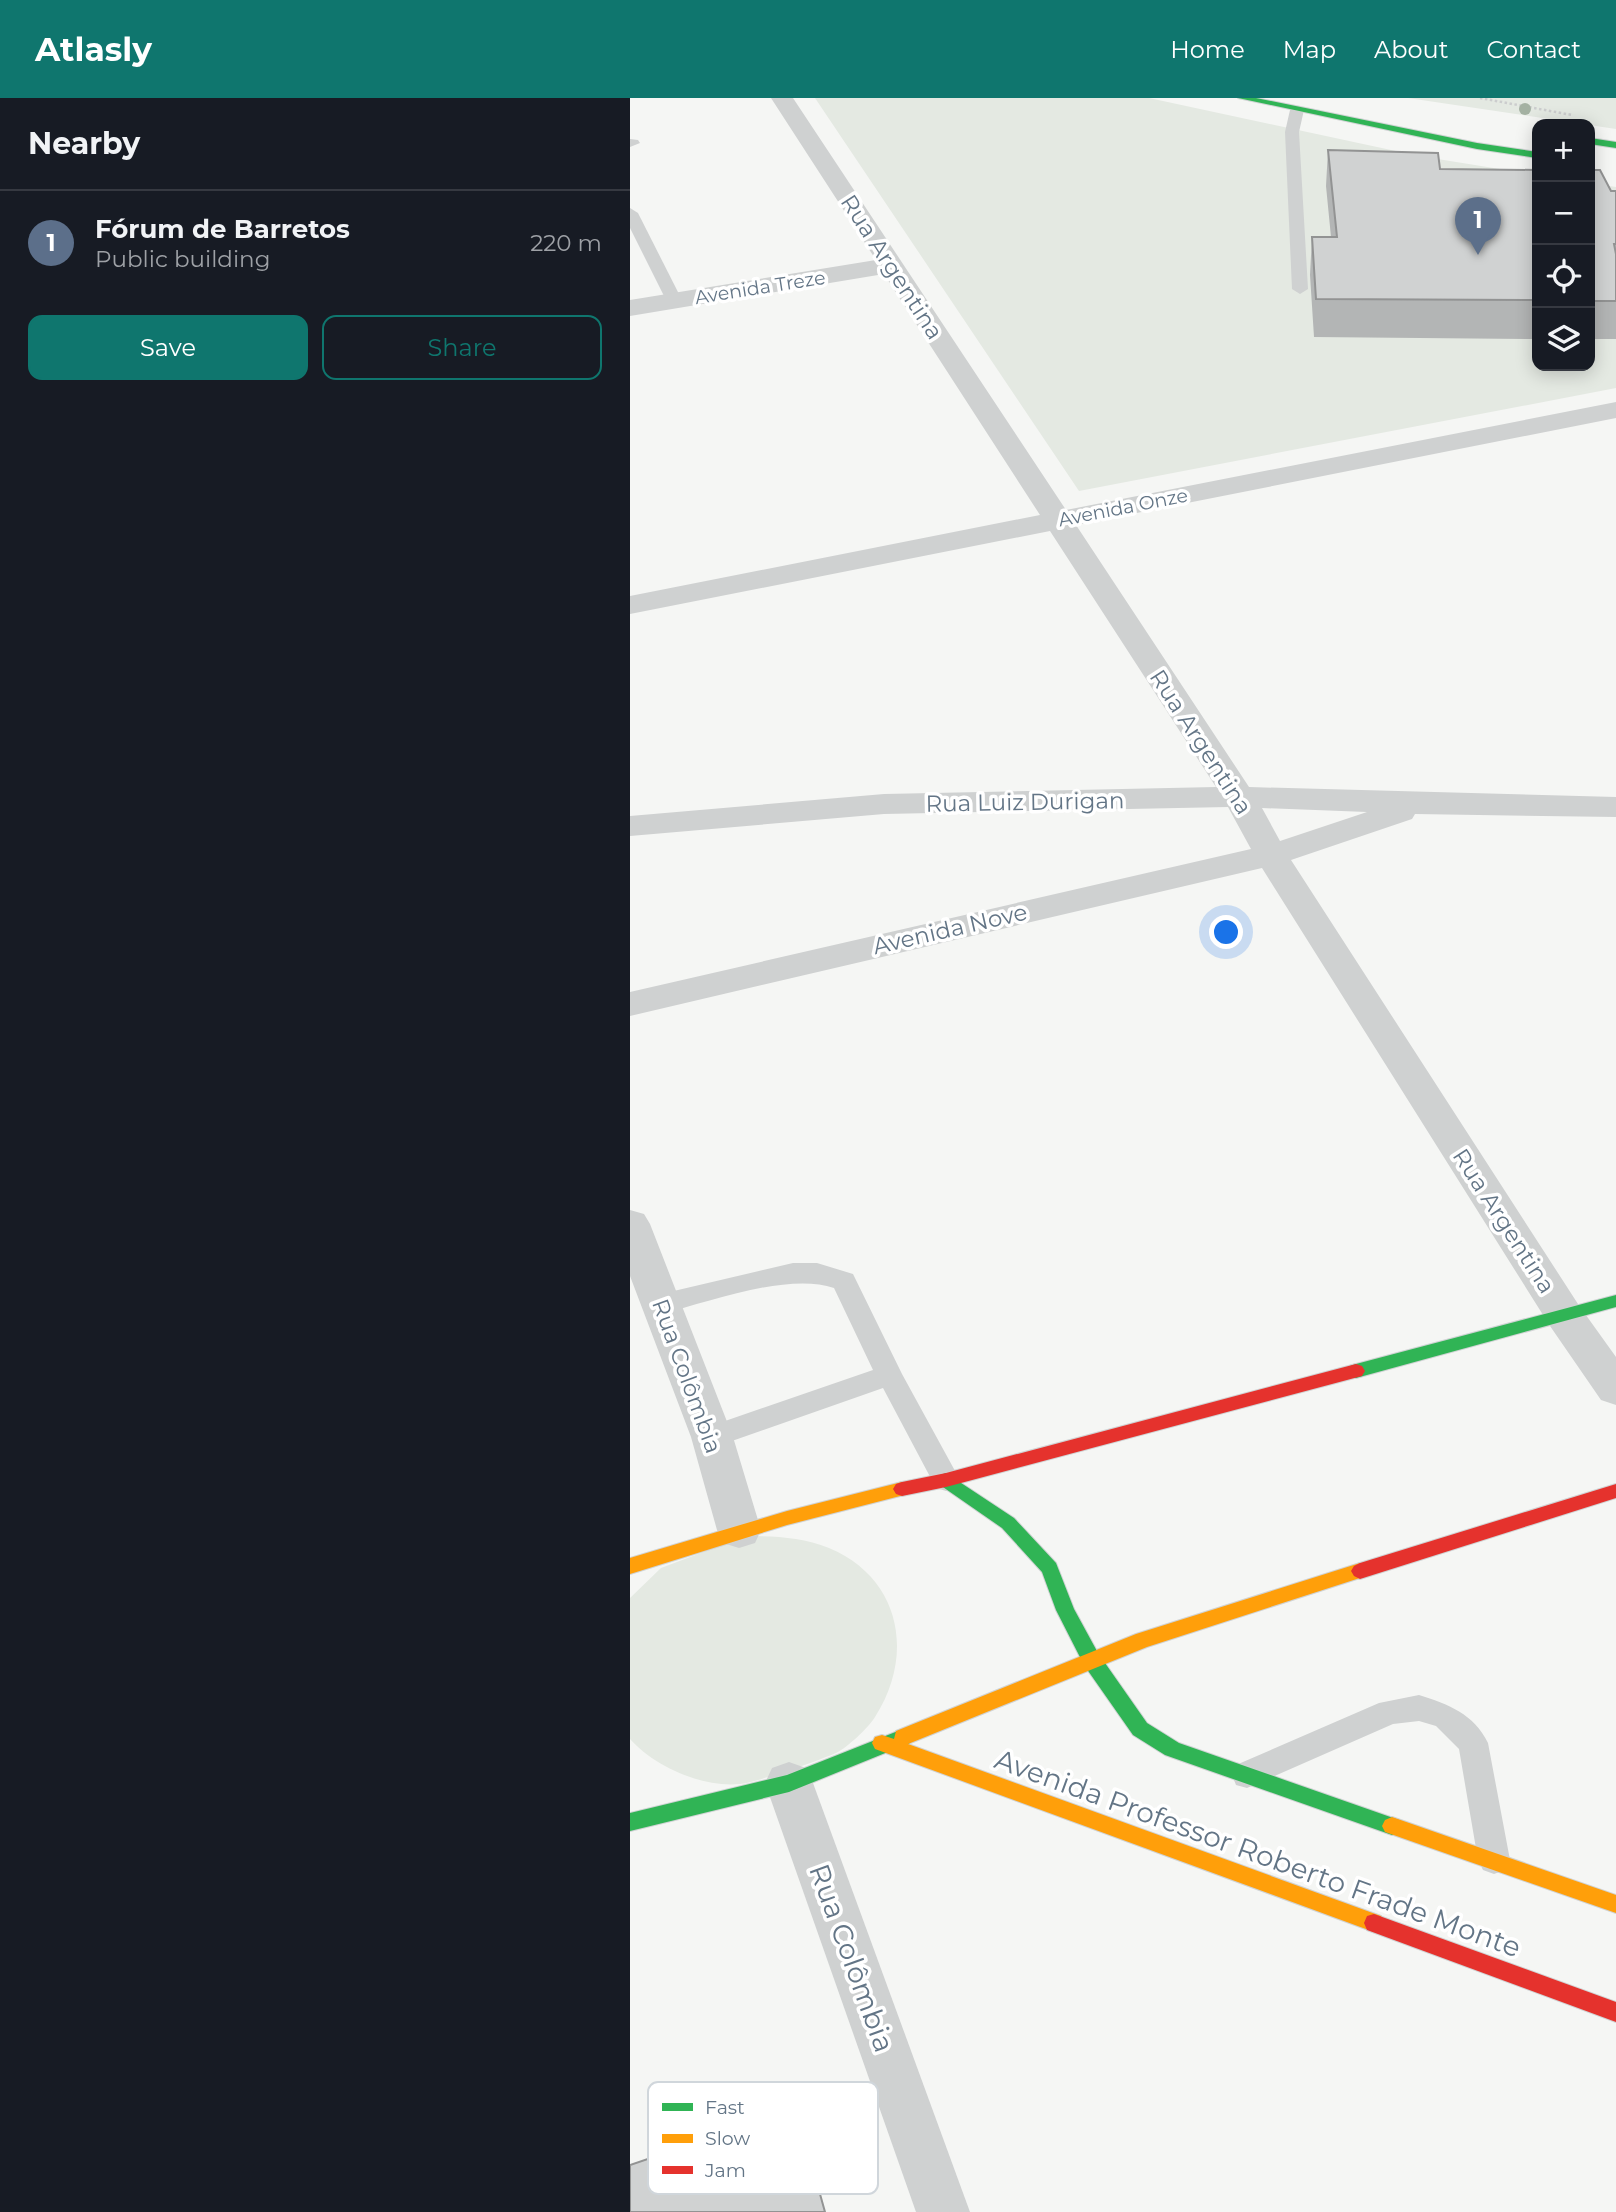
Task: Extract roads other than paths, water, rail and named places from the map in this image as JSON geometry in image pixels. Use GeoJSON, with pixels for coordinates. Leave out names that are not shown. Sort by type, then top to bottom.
{"type":"FeatureCollection","features":[{"type":"Feature","properties":{"kind":"main road"},"geometry":{"type":"LineString","coordinates":[[1243,98],[1477,146],[1532,154]]}},
{"type":"Feature","properties":{"kind":"main road"},"geometry":{"type":"LineString","coordinates":[[1595,142],[1616,145]]}},
{"type":"Feature","properties":{"kind":"main road"},"geometry":{"type":"LineString","coordinates":[[630,1566],[739,1530],[946,1480],[1616,1301]]}},
{"type":"Feature","properties":{"kind":"main road"},"geometry":{"type":"LineString","coordinates":[[946,1480],[1008,1523],[1050,1569],[1065,1610],[1091,1660],[1140,1729],[1172,1749],[1616,1904]]}},
{"type":"Feature","properties":{"kind":"main road"},"geometry":{"type":"LineString","coordinates":[[630,1822],[789,1783],[882,1743],[1143,1640],[1616,1491]]}},
{"type":"Feature","properties":{"kind":"main road","name":"Avenida Professor Roberto Frade Monte"},"geometry":{"type":"LineString","coordinates":[[882,1743],[1616,2012]]}},
{"type":"Feature","properties":{"kind":"street","name":"Rua Argentina"},"geometry":{"type":"LineString","coordinates":[[782,98],[1239,797],[1270,855],[1564,1315],[1616,1389]]}},
{"type":"Feature","properties":{"kind":"street","name":"Avenida Treze"},"geometry":{"type":"LineString","coordinates":[[630,308],[891,265]]}},
{"type":"Feature","properties":{"kind":"street","name":"Avenida Onze"},"geometry":{"type":"LineString","coordinates":[[630,605],[1616,410]]}},
{"type":"Feature","properties":{"kind":"street","name":"Rua Luiz Durigan"},"geometry":{"type":"LineString","coordinates":[[630,826],[884,804],[1239,797],[1422,804],[1616,807]]}},
{"type":"Feature","properties":{"kind":"street","name":"Rua Luiz Durigan"},"geometry":{"type":"LineString","coordinates":[[1270,855],[1422,804]]}},
{"type":"Feature","properties":{"kind":"street","name":"Avenida Nove"},"geometry":{"type":"LineString","coordinates":[[630,1004],[1270,855]]}},
{"type":"Feature","properties":{"kind":"street","name":"Rua Colômbia"},"geometry":{"type":"LineString","coordinates":[[630,1224],[712,1437],[739,1530]]}},
{"type":"Feature","properties":{"kind":"street","name":"Rua Colômbia"},"geometry":{"type":"LineString","coordinates":[[789,1783],[943,2212]]}},
{"type":"Feature","properties":{"kind":"lane"},"geometry":{"type":"LineString","coordinates":[[1297,110],[1292,132],[1300,289]]}},
{"type":"Feature","properties":{"kind":"lane"},"geometry":{"type":"LineString","coordinates":[[630,213],[674,300]]}},
{"type":"Feature","properties":{"kind":"lane"},"geometry":{"type":"LineString","coordinates":[[661,1304],[793,1272],[817,1272],[844,1281],[889,1375],[946,1480]]}},
{"type":"Feature","properties":{"kind":"lane"},"geometry":{"type":"LineString","coordinates":[[712,1437],[889,1375]]}},
{"type":"Feature","properties":{"kind":"lane"},"geometry":{"type":"LineString","coordinates":[[1247,1775],[1390,1712],[1419,1708],[1446,1716],[1473,1744],[1494,1860]]}},
{"type":"Feature","properties":{"kind":"place","name":"Fórum de Barretos"},"geometry":{"type":"Point","coordinates":[1478,255]}}]}
